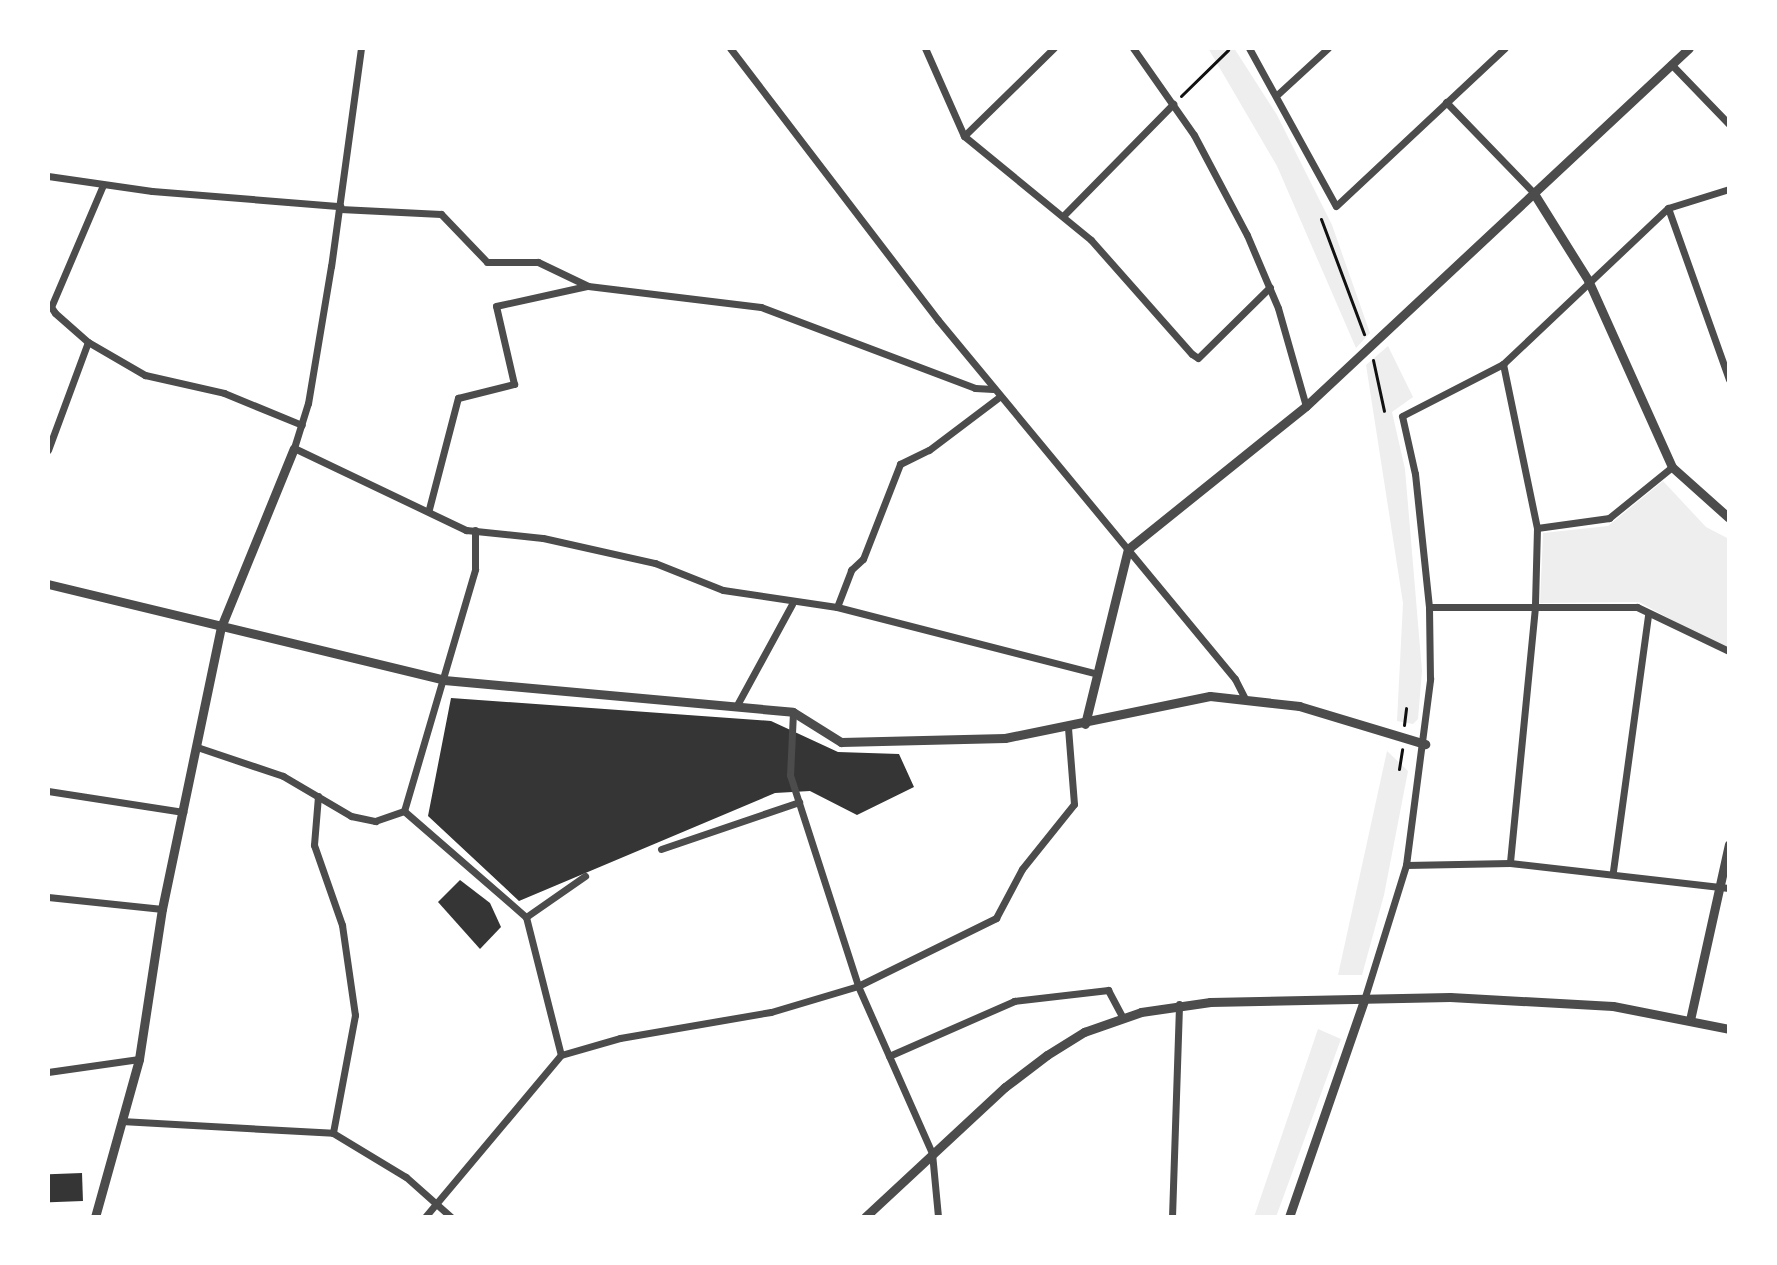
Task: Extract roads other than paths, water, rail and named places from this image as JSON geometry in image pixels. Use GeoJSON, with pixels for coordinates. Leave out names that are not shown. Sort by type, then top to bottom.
{"type":"FeatureCollection","features":[{"type":"Feature","properties":{"kind":"street"},"geometry":{"type":"LineString","coordinates":[[95,1217],[139,1059],[162,909],[221,627],[302,425],[340,207],[361,48]]}},
{"type":"Feature","properties":{"kind":"street"},"geometry":{"type":"LineString","coordinates":[[730,48],[999,397],[1235,679],[1244,697]]}},
{"type":"Feature","properties":{"kind":"street"},"geometry":{"type":"LineString","coordinates":[[925,48],[964,136],[1064,215],[1198,358],[1270,287]]}},
{"type":"Feature","properties":{"kind":"street"},"geometry":{"type":"LineString","coordinates":[[964,136],[1054,48]]}},
{"type":"Feature","properties":{"kind":"street"},"geometry":{"type":"LineString","coordinates":[[1133,48],[1173,104],[1247,235],[1270,287],[1306,406]]}},
{"type":"Feature","properties":{"kind":"street"},"geometry":{"type":"LineString","coordinates":[[1249,48],[1278,94],[1336,206],[1505,48]]}},
{"type":"Feature","properties":{"kind":"street"},"geometry":{"type":"LineString","coordinates":[[1278,94],[1328,48]]}},
{"type":"Feature","properties":{"kind":"street"},"geometry":{"type":"LineString","coordinates":[[1085,724],[1094,673],[1128,549],[1306,406],[1689,48]]}},
{"type":"Feature","properties":{"kind":"street"},"geometry":{"type":"LineString","coordinates":[[1671,64],[1729,124]]}},
{"type":"Feature","properties":{"kind":"street"},"geometry":{"type":"LineString","coordinates":[[1446,102],[1533,192],[1588,280],[1672,467],[1729,518]]}},
{"type":"Feature","properties":{"kind":"street"},"geometry":{"type":"LineString","coordinates":[[1064,215],[1173,104]]}},
{"type":"Feature","properties":{"kind":"street"},"geometry":{"type":"LineString","coordinates":[[48,176],[103,185],[441,214],[487,262],[538,262],[588,286],[761,307],[975,388],[993,389]]}},
{"type":"Feature","properties":{"kind":"street"},"geometry":{"type":"LineString","coordinates":[[103,185],[52,298],[55,313],[88,342],[145,375],[224,393],[302,425]]}},
{"type":"Feature","properties":{"kind":"street"},"geometry":{"type":"LineString","coordinates":[[1289,1217],[1364,1000],[1406,865],[1425,744],[1429,607],[1415,474],[1402,416],[1503,364],[1588,280],[1668,208],[1729,189]]}},
{"type":"Feature","properties":{"kind":"street"},"geometry":{"type":"LineString","coordinates":[[1668,208],[1729,379]]}},
{"type":"Feature","properties":{"kind":"street"},"geometry":{"type":"LineString","coordinates":[[429,509],[458,398],[514,384],[496,306],[588,286]]}},
{"type":"Feature","properties":{"kind":"street"},"geometry":{"type":"LineString","coordinates":[[48,450],[88,342]]}},
{"type":"Feature","properties":{"kind":"street"},"geometry":{"type":"LineString","coordinates":[[1503,364],[1537,528],[1535,607],[1510,863]]}},
{"type":"Feature","properties":{"kind":"street"},"geometry":{"type":"LineString","coordinates":[[837,607],[851,570],[863,559],[900,464],[929,450],[999,397]]}},
{"type":"Feature","properties":{"kind":"street"},"geometry":{"type":"LineString","coordinates":[[294,448],[475,530],[543,538],[655,563],[723,590],[792,604],[837,607],[1094,673]]}},
{"type":"Feature","properties":{"kind":"street"},"geometry":{"type":"LineString","coordinates":[[1537,528],[1609,518],[1672,467]]}},
{"type":"Feature","properties":{"kind":"street"},"geometry":{"type":"LineString","coordinates":[[404,811],[475,569],[475,530]]}},
{"type":"Feature","properties":{"kind":"street"},"geometry":{"type":"LineString","coordinates":[[48,584],[444,680],[793,712],[841,742],[1005,738],[1068,728],[1179,700],[1244,697],[1299,706],[1425,744]]}},
{"type":"Feature","properties":{"kind":"street"},"geometry":{"type":"LineString","coordinates":[[737,705],[792,604]]}},
{"type":"Feature","properties":{"kind":"street"},"geometry":{"type":"LineString","coordinates":[[1429,607],[1637,607],[1729,651]]}},
{"type":"Feature","properties":{"kind":"street"},"geometry":{"type":"LineString","coordinates":[[1613,871],[1648,614]]}},
{"type":"Feature","properties":{"kind":"street"},"geometry":{"type":"LineString","coordinates":[[793,712],[790,775],[858,986],[932,1153],[938,1217]]}},
{"type":"Feature","properties":{"kind":"street"},"geometry":{"type":"LineString","coordinates":[[425,1217],[561,1055],[620,1038],[771,1012],[858,986],[1001,912],[1022,869],[1074,804],[1068,728]]}},
{"type":"Feature","properties":{"kind":"street"},"geometry":{"type":"LineString","coordinates":[[197,747],[256,765],[370,822],[404,811]]}},
{"type":"Feature","properties":{"kind":"street"},"geometry":{"type":"LineString","coordinates":[[48,791],[183,812]]}},
{"type":"Feature","properties":{"kind":"street"},"geometry":{"type":"LineString","coordinates":[[318,796],[314,845],[342,925],[355,1015],[333,1133]]}},
{"type":"Feature","properties":{"kind":"street"},"geometry":{"type":"LineString","coordinates":[[661,849],[799,802]]}},
{"type":"Feature","properties":{"kind":"street"},"geometry":{"type":"LineString","coordinates":[[404,811],[526,917],[561,1055]]}},
{"type":"Feature","properties":{"kind":"street"},"geometry":{"type":"LineString","coordinates":[[1690,1020],[1725,887],[1729,844]]}},
{"type":"Feature","properties":{"kind":"street"},"geometry":{"type":"LineString","coordinates":[[1406,865],[1510,863],[1613,871],[1725,887]]}},
{"type":"Feature","properties":{"kind":"street"},"geometry":{"type":"LineString","coordinates":[[526,917],[585,876]]}},
{"type":"Feature","properties":{"kind":"street"},"geometry":{"type":"LineString","coordinates":[[48,897],[162,909]]}},
{"type":"Feature","properties":{"kind":"street"},"geometry":{"type":"LineString","coordinates":[[889,1056],[1014,1001],[1108,990],[1123,1018]]}},
{"type":"Feature","properties":{"kind":"street"},"geometry":{"type":"LineString","coordinates":[[865,1217],[932,1153],[1047,1055],[1084,1032],[1123,1018],[1179,1004],[1541,1000],[1690,1020],[1729,1029]]}},
{"type":"Feature","properties":{"kind":"street"},"geometry":{"type":"LineString","coordinates":[[1172,1217],[1179,1004]]}},
{"type":"Feature","properties":{"kind":"street"},"geometry":{"type":"LineString","coordinates":[[48,1072],[139,1059]]}},
{"type":"Feature","properties":{"kind":"street"},"geometry":{"type":"LineString","coordinates":[[121,1121],[333,1133],[406,1177],[451,1217]]}}]}
